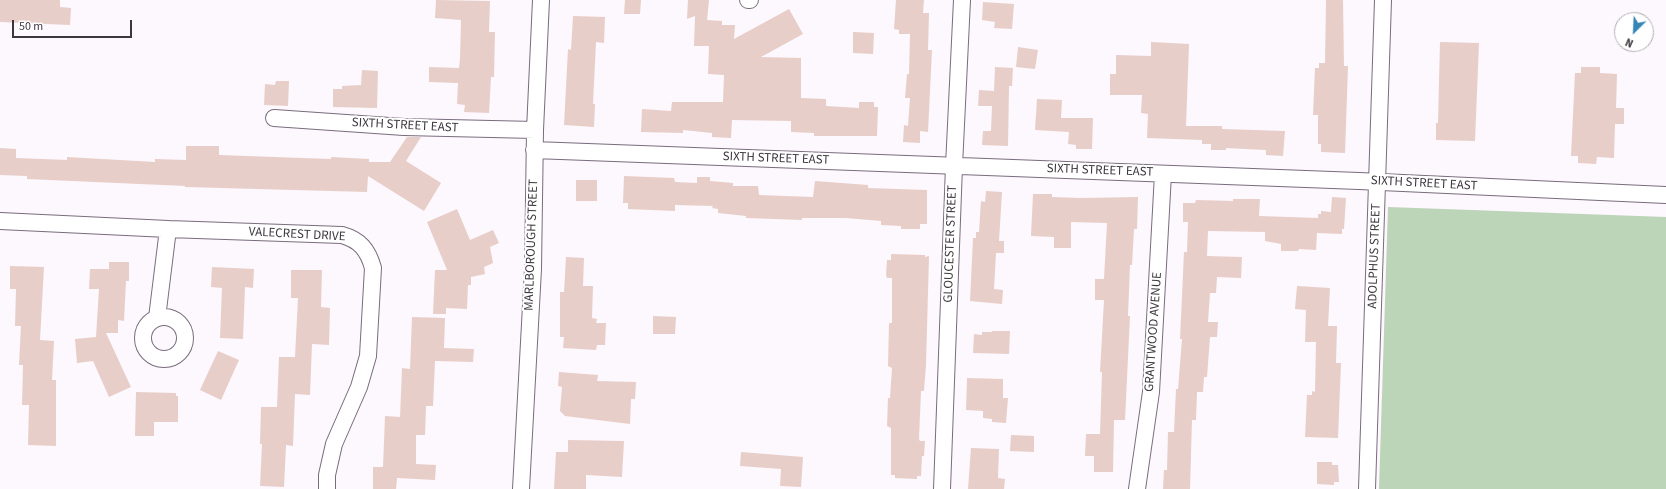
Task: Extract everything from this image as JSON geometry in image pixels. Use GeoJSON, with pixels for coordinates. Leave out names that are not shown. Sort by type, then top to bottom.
{"type":"FeatureCollection","features":[{"type":"Feature","properties":{"kind":"street","name":"MARLBOROUGH STREET"},"geometry":{"type":"LineString","coordinates":[[521,489],[532,269],[534,150],[540,0]]}},
{"type":"Feature","properties":{"kind":"street","name":"GLOUCESTER STREET"},"geometry":{"type":"LineString","coordinates":[[942,489],[954,166],[962,0]]}},
{"type":"Feature","properties":{"kind":"street","name":"ADOLPHUS STREET"},"geometry":{"type":"LineString","coordinates":[[1367,489],[1383,0]]}},
{"type":"Feature","properties":{"kind":"street","name":"SIXTH STREET EAST"},"geometry":{"type":"LineString","coordinates":[[274,118],[404,127],[535,130]]}},
{"type":"Feature","properties":{"kind":"street","name":"SIXTH STREET EAST"},"geometry":{"type":"LineString","coordinates":[[534,150],[1378,182],[1666,196]]}},
{"type":"Feature","properties":{"kind":"street","name":"GRANTWOOD AVENUE"},"geometry":{"type":"LineString","coordinates":[[1137,489],[1150,392],[1163,174]]}},
{"type":"Feature","properties":{"kind":"street","name":"VALECREST DRIVE"},"geometry":{"type":"LineString","coordinates":[[0,221],[342,235],[355,239],[370,255],[373,268],[368,356],[359,387],[334,444],[327,475],[326,489]]}},
{"type":"Feature","properties":{"kind":"street"},"geometry":{"type":"LineString","coordinates":[[157,318],[168,229]]}},
{"type":"Feature","properties":{"kind":"green space"},"geometry":{"type":"Polygon","coordinates":[[[1388,207],[1666,217],[1666,489],[1379,489],[1388,207]]]}},
{"type":"Feature","properties":{"kind":"building"},"geometry":{"type":"Polygon","coordinates":[[[0,0],[60,0],[60,7],[71,8],[70,25],[0,22],[0,0]]]}},
{"type":"Feature","properties":{"kind":"building"},"geometry":{"type":"Polygon","coordinates":[[[436,0],[490,1],[489,32],[495,32],[494,77],[491,77],[489,113],[464,112],[465,105],[457,104],[458,83],[429,82],[429,67],[459,68],[460,59],[461,20],[435,18],[436,0]]]}},
{"type":"Feature","properties":{"kind":"building"},"geometry":{"type":"Polygon","coordinates":[[[625,0],[641,0],[640,14],[624,14],[625,0]]]}},
{"type":"Feature","properties":{"kind":"building"},"geometry":{"type":"Polygon","coordinates":[[[688,0],[709,0],[707,20],[722,21],[722,25],[735,25],[734,39],[789,9],[803,34],[761,57],[801,58],[801,98],[826,99],[826,106],[859,108],[859,102],[874,102],[874,107],[878,107],[877,136],[814,136],[814,133],[791,132],[791,121],[732,120],[731,138],[712,137],[712,133],[683,130],[683,133],[641,132],[642,109],[671,111],[672,102],[723,102],[724,75],[708,74],[709,46],[694,46],[695,16],[687,19],[688,0]]]}},
{"type":"Feature","properties":{"kind":"building"},"geometry":{"type":"Polygon","coordinates":[[[896,0],[924,0],[923,13],[929,13],[928,50],[932,50],[928,132],[920,131],[920,143],[903,142],[904,125],[908,126],[910,98],[905,98],[907,74],[909,74],[910,34],[899,34],[899,30],[894,29],[896,0]]]}},
{"type":"Feature","properties":{"kind":"building"},"geometry":{"type":"Polygon","coordinates":[[[1326,0],[1343,0],[1344,66],[1348,66],[1345,153],[1321,152],[1321,144],[1318,144],[1318,115],[1313,115],[1315,68],[1319,68],[1319,63],[1325,63],[1326,0]]]}},
{"type":"Feature","properties":{"kind":"building"},"geometry":{"type":"Polygon","coordinates":[[[983,2],[1014,4],[1012,29],[994,28],[995,22],[982,20],[983,2]]]}},
{"type":"Feature","properties":{"kind":"building"},"geometry":{"type":"Polygon","coordinates":[[[573,16],[605,17],[604,43],[596,42],[593,104],[595,104],[594,127],[564,125],[568,49],[571,50],[573,16]]]}},
{"type":"Feature","properties":{"kind":"building"},"geometry":{"type":"Polygon","coordinates":[[[853,32],[874,33],[873,54],[853,53],[853,32]]]}},
{"type":"Feature","properties":{"kind":"building"},"geometry":{"type":"Polygon","coordinates":[[[1151,42],[1189,44],[1186,126],[1222,126],[1222,129],[1285,131],[1283,156],[1266,155],[1266,150],[1226,148],[1226,150],[1211,150],[1211,144],[1202,144],[1202,140],[1147,138],[1148,114],[1141,113],[1142,95],[1110,95],[1110,74],[1116,74],[1116,55],[1151,56],[1151,42]]]}},
{"type":"Feature","properties":{"kind":"building"},"geometry":{"type":"Polygon","coordinates":[[[1440,42],[1479,43],[1475,141],[1436,140],[1436,123],[1438,123],[1440,42]]]}},
{"type":"Feature","properties":{"kind":"building"},"geometry":{"type":"Polygon","coordinates":[[[1018,47],[1038,50],[1035,69],[1016,67],[1018,47]]]}},
{"type":"Feature","properties":{"kind":"building"},"geometry":{"type":"Polygon","coordinates":[[[995,67],[1013,68],[1012,86],[1009,86],[1008,146],[982,145],[983,131],[991,131],[992,106],[978,106],[979,90],[994,91],[995,67]]]}},
{"type":"Feature","properties":{"kind":"building"},"geometry":{"type":"Polygon","coordinates":[[[1581,67],[1600,67],[1600,73],[1617,74],[1616,108],[1624,108],[1624,124],[1615,124],[1614,158],[1597,157],[1596,164],[1578,163],[1578,156],[1571,156],[1575,73],[1581,73],[1581,67]]]}},
{"type":"Feature","properties":{"kind":"building"},"geometry":{"type":"Polygon","coordinates":[[[362,70],[378,71],[377,108],[333,107],[333,89],[342,89],[342,86],[361,85],[362,70]]]}},
{"type":"Feature","properties":{"kind":"building"},"geometry":{"type":"Polygon","coordinates":[[[276,81],[289,81],[288,106],[264,105],[265,84],[275,85],[276,81]]]}},
{"type":"Feature","properties":{"kind":"building"},"geometry":{"type":"Polygon","coordinates":[[[1037,99],[1062,100],[1061,118],[1093,118],[1092,149],[1076,149],[1076,145],[1068,144],[1069,132],[1035,130],[1037,99]]]}},
{"type":"Feature","properties":{"kind":"building"},"geometry":{"type":"Polygon","coordinates":[[[407,137],[421,137],[406,161],[441,183],[424,211],[368,176],[367,192],[185,187],[27,179],[27,176],[0,175],[0,148],[16,149],[16,158],[67,160],[67,157],[155,162],[155,159],[186,160],[186,146],[219,146],[219,155],[331,159],[331,157],[369,159],[369,162],[390,162],[407,137]]]}},
{"type":"Feature","properties":{"kind":"building"},"geometry":{"type":"Polygon","coordinates":[[[624,176],[674,178],[675,182],[697,183],[697,177],[710,177],[710,181],[733,183],[733,186],[758,186],[759,195],[813,197],[815,181],[868,185],[868,188],[927,190],[927,224],[920,224],[920,229],[901,229],[901,226],[881,225],[881,221],[846,218],[802,218],[802,220],[746,218],[746,216],[718,213],[718,209],[712,208],[713,206],[675,205],[675,211],[628,209],[628,203],[623,203],[624,176]]]}},
{"type":"Feature","properties":{"kind":"building"},"geometry":{"type":"Polygon","coordinates":[[[576,180],[597,180],[597,201],[576,201],[576,180]]]}},
{"type":"Feature","properties":{"kind":"building"},"geometry":{"type":"Polygon","coordinates":[[[986,191],[1002,192],[999,241],[1004,241],[1004,253],[996,253],[994,289],[1003,290],[1002,304],[970,301],[973,238],[976,238],[976,232],[979,232],[981,201],[985,202],[986,191]]]}},
{"type":"Feature","properties":{"kind":"building"},"geometry":{"type":"Polygon","coordinates":[[[1033,194],[1052,194],[1052,197],[1079,198],[1138,197],[1137,229],[1134,229],[1132,265],[1130,265],[1128,316],[1130,316],[1125,420],[1114,420],[1113,472],[1094,472],[1094,456],[1085,456],[1086,434],[1100,434],[1102,372],[1100,372],[1104,300],[1095,300],[1095,279],[1104,279],[1107,223],[1071,222],[1071,248],[1054,248],[1054,237],[1031,236],[1033,194]]]}},
{"type":"Feature","properties":{"kind":"building"},"geometry":{"type":"Polygon","coordinates":[[[1332,197],[1346,198],[1344,229],[1342,229],[1342,234],[1317,233],[1316,250],[1299,249],[1298,251],[1281,251],[1281,244],[1265,241],[1265,232],[1208,231],[1207,256],[1242,257],[1241,278],[1217,277],[1216,293],[1210,293],[1208,322],[1218,322],[1217,337],[1210,337],[1207,377],[1204,377],[1203,392],[1197,392],[1196,420],[1192,420],[1190,489],[1163,489],[1164,470],[1167,470],[1168,432],[1174,432],[1176,389],[1178,389],[1182,339],[1180,339],[1184,252],[1187,252],[1188,222],[1183,222],[1183,203],[1195,203],[1196,200],[1233,201],[1233,199],[1260,199],[1259,216],[1318,218],[1318,214],[1321,214],[1321,211],[1331,212],[1332,197]]]}},
{"type":"Feature","properties":{"kind":"building"},"geometry":{"type":"Polygon","coordinates":[[[457,209],[470,240],[493,230],[499,243],[490,247],[493,263],[484,267],[485,274],[471,277],[471,285],[468,285],[467,309],[446,308],[446,314],[433,314],[435,270],[447,270],[427,222],[457,209]]]}},
{"type":"Feature","properties":{"kind":"building"},"geometry":{"type":"Polygon","coordinates":[[[891,254],[925,255],[925,257],[929,256],[926,365],[924,391],[921,391],[919,439],[920,441],[925,441],[924,456],[922,456],[921,476],[917,476],[917,479],[895,478],[895,475],[891,475],[891,428],[887,426],[888,398],[890,398],[892,368],[888,366],[889,323],[892,323],[892,278],[887,278],[886,275],[887,260],[891,260],[891,254]]]}},
{"type":"Feature","properties":{"kind":"building"},"geometry":{"type":"Polygon","coordinates":[[[566,257],[584,258],[583,286],[593,286],[592,318],[597,319],[596,323],[606,323],[605,345],[597,345],[596,350],[563,348],[564,337],[560,337],[560,292],[564,292],[566,257]]]}},
{"type":"Feature","properties":{"kind":"building"},"geometry":{"type":"Polygon","coordinates":[[[109,262],[129,262],[129,281],[126,281],[124,321],[118,320],[118,333],[106,333],[131,387],[109,397],[93,361],[77,363],[75,339],[96,337],[99,289],[89,289],[90,269],[109,269],[109,262]]]}},
{"type":"Feature","properties":{"kind":"building"},"geometry":{"type":"Polygon","coordinates":[[[10,266],[44,267],[40,340],[54,341],[52,380],[56,380],[56,446],[28,445],[29,405],[22,405],[23,365],[19,365],[21,326],[15,326],[16,289],[10,289],[10,266]]]}},
{"type":"Feature","properties":{"kind":"building"},"geometry":{"type":"Polygon","coordinates":[[[212,267],[254,269],[253,288],[245,287],[243,339],[220,338],[222,288],[211,287],[212,267]]]}},
{"type":"Feature","properties":{"kind":"building"},"geometry":{"type":"Polygon","coordinates":[[[291,270],[322,270],[321,307],[330,308],[329,345],[312,344],[310,395],[295,394],[293,446],[286,445],[284,487],[260,486],[262,444],[260,444],[261,407],[277,407],[279,357],[295,357],[298,298],[291,298],[291,270]]]}},
{"type":"Feature","properties":{"kind":"building"},"geometry":{"type":"Polygon","coordinates":[[[1297,286],[1330,288],[1328,326],[1337,326],[1336,363],[1341,363],[1338,438],[1305,437],[1307,395],[1312,395],[1312,391],[1315,392],[1316,342],[1305,342],[1306,310],[1295,309],[1297,286]]]}},
{"type":"Feature","properties":{"kind":"building"},"geometry":{"type":"Polygon","coordinates":[[[653,316],[676,317],[675,334],[653,334],[653,316]]]}},
{"type":"Feature","properties":{"kind":"building"},"geometry":{"type":"Polygon","coordinates":[[[412,317],[445,318],[444,348],[474,349],[473,362],[435,361],[433,406],[426,406],[425,435],[416,435],[416,464],[436,465],[435,480],[397,478],[396,489],[373,489],[373,467],[383,467],[385,416],[400,417],[402,368],[410,369],[412,317]]]}},
{"type":"Feature","properties":{"kind":"building"},"geometry":{"type":"Polygon","coordinates":[[[1010,331],[1009,354],[973,353],[974,334],[982,335],[982,332],[1010,331]]]}},
{"type":"Feature","properties":{"kind":"building"},"geometry":{"type":"Polygon","coordinates":[[[218,351],[239,360],[221,400],[200,390],[218,351]]]}},
{"type":"Feature","properties":{"kind":"building"},"geometry":{"type":"Polygon","coordinates":[[[559,372],[598,375],[597,381],[636,382],[635,399],[631,399],[630,424],[565,416],[560,411],[562,387],[558,386],[559,372]]]}},
{"type":"Feature","properties":{"kind":"building"},"geometry":{"type":"Polygon","coordinates":[[[967,378],[1003,379],[1003,398],[1008,398],[1006,423],[992,422],[992,419],[983,418],[983,411],[966,410],[967,378]]]}},
{"type":"Feature","properties":{"kind":"building"},"geometry":{"type":"Polygon","coordinates":[[[136,392],[176,393],[176,396],[178,396],[178,422],[154,422],[154,436],[135,436],[136,392]]]}},
{"type":"Feature","properties":{"kind":"building"},"geometry":{"type":"Polygon","coordinates":[[[1011,435],[1034,436],[1034,452],[1010,451],[1011,435]]]}},
{"type":"Feature","properties":{"kind":"building"},"geometry":{"type":"Polygon","coordinates":[[[568,440],[624,441],[622,477],[586,475],[586,489],[554,489],[556,452],[568,452],[568,440]]]}},
{"type":"Feature","properties":{"kind":"building"},"geometry":{"type":"Polygon","coordinates":[[[971,448],[999,449],[998,478],[1005,479],[1004,489],[968,489],[971,448]]]}},
{"type":"Feature","properties":{"kind":"building"},"geometry":{"type":"Polygon","coordinates":[[[741,452],[803,457],[801,487],[780,486],[781,469],[740,466],[741,452]]]}},
{"type":"Feature","properties":{"kind":"building"},"geometry":{"type":"Polygon","coordinates":[[[1317,462],[1332,462],[1332,465],[1338,465],[1339,482],[1334,482],[1334,485],[1317,484],[1317,462]]]}}]}
